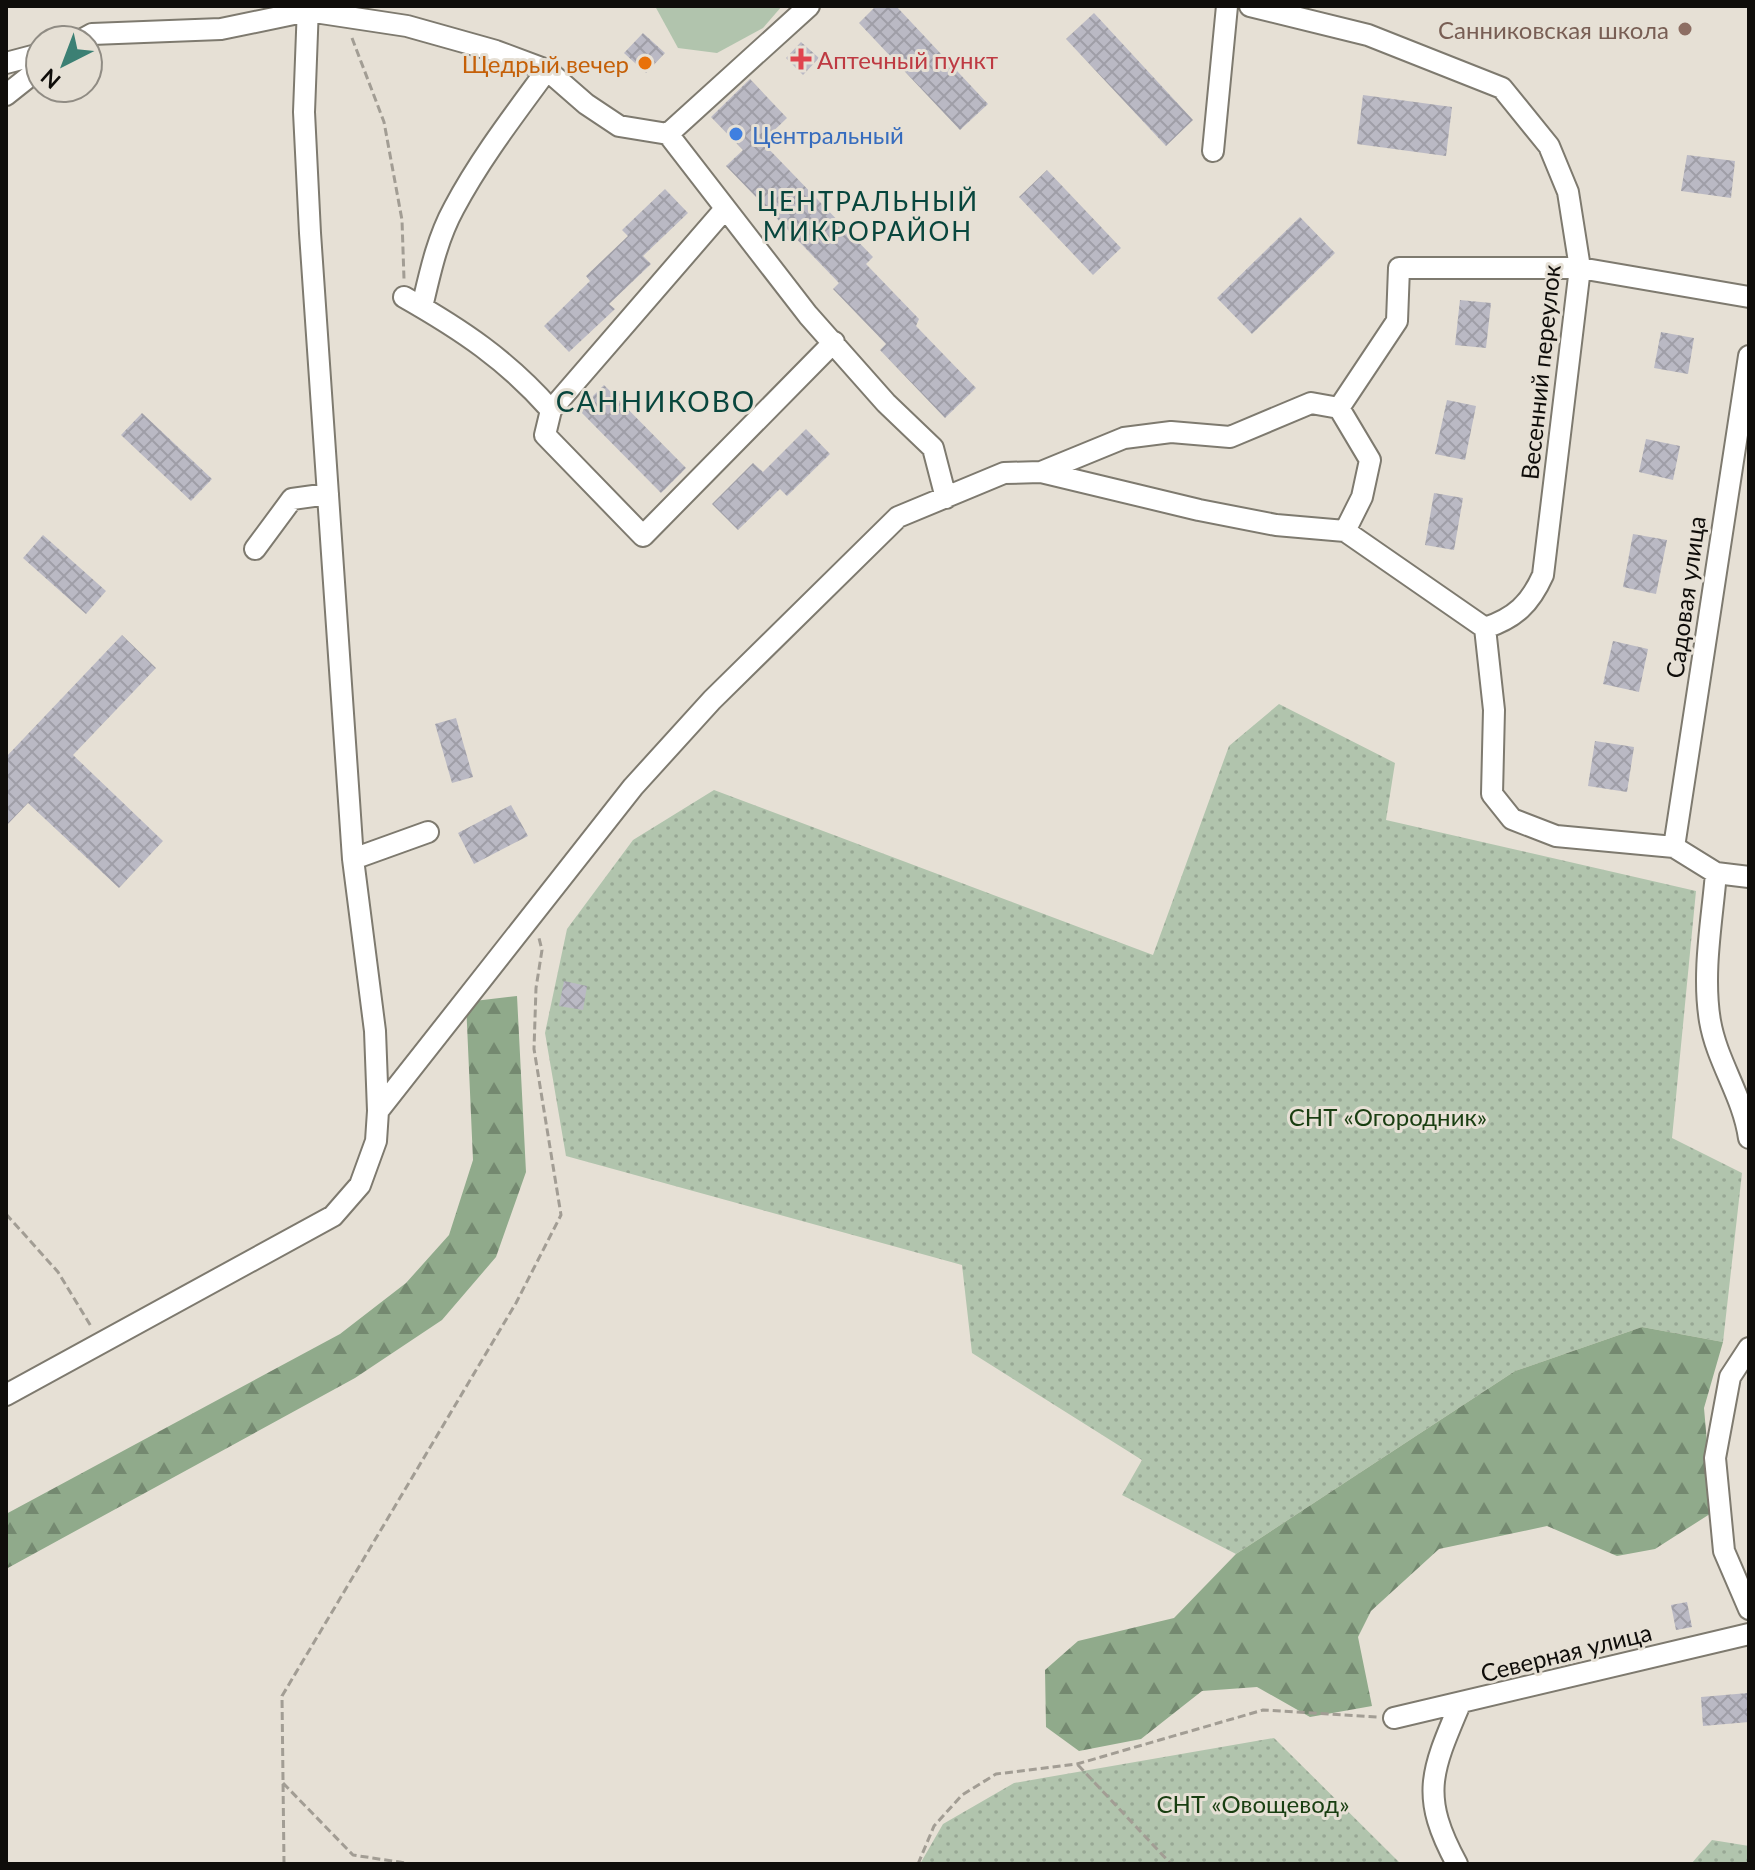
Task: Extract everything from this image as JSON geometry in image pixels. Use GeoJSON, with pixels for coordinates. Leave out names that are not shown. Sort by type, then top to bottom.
{"type":"FeatureCollection","features":[{"type":"Feature","properties":{"kind":"street"},"geometry":{"type":"LineString","coordinates":[[668,134],[809,6]]}},
{"type":"Feature","properties":{"kind":"street"},"geometry":{"type":"LineString","coordinates":[[1213,151],[1227,6]]}},
{"type":"Feature","properties":{"kind":"street","name":"Весенний переулок"},"geometry":{"type":"LineString","coordinates":[[1250,6],[1368,35],[1502,88],[1549,146],[1568,192],[1580,268],[1543,575],[1533,598],[1517,614],[1485,628]]}},
{"type":"Feature","properties":{"kind":"street"},"geometry":{"type":"LineString","coordinates":[[6,1395],[333,1216],[360,1185],[376,1141],[375,1031],[353,859],[304,112],[308,8]]}},
{"type":"Feature","properties":{"kind":"street"},"geometry":{"type":"LineString","coordinates":[[104,34],[221,29],[308,8],[407,26],[496,51],[547,70],[586,104],[619,126],[668,134],[724,210],[834,342],[886,403],[933,448],[946,498]]}},
{"type":"Feature","properties":{"kind":"street"},"geometry":{"type":"LineString","coordinates":[[547,70],[495,141],[453,209],[413,302],[463,331],[518,373],[551,410]]}},
{"type":"Feature","properties":{"kind":"street"},"geometry":{"type":"LineString","coordinates":[[6,95],[24,81]]}},
{"type":"Feature","properties":{"kind":"street"},"geometry":{"type":"LineString","coordinates":[[724,210],[551,410],[545,435],[643,536],[834,342]]}},
{"type":"Feature","properties":{"kind":"street"},"geometry":{"type":"LineString","coordinates":[[1339,408],[1397,321],[1399,268],[1580,268],[1749,297]]}},
{"type":"Feature","properties":{"kind":"street","name":"Садовая улица"},"geometry":{"type":"LineString","coordinates":[[1674,847],[1749,356]]}},
{"type":"Feature","properties":{"kind":"street"},"geometry":{"type":"LineString","coordinates":[[1041,472],[1124,438],[1171,432],[1230,437],[1311,403],[1339,408],[1370,460],[1362,497],[1345,531]]}},
{"type":"Feature","properties":{"kind":"street"},"geometry":{"type":"LineString","coordinates":[[378,1111],[633,787],[803,607],[898,517],[1004,473],[1041,472],[1214,513],[1276,525],[1345,531],[1485,628],[1494,710],[1492,794],[1512,819],[1556,836],[1674,847],[1716,873],[1749,877]]}},
{"type":"Feature","properties":{"kind":"street"},"geometry":{"type":"LineString","coordinates":[[255,549],[292,499],[328,494]]}},
{"type":"Feature","properties":{"kind":"street"},"geometry":{"type":"LineString","coordinates":[[353,859],[428,832]]}},
{"type":"Feature","properties":{"kind":"street"},"geometry":{"type":"LineString","coordinates":[[1716,873],[1707,972],[1710,1022],[1746,1115],[1749,1138]]}},
{"type":"Feature","properties":{"kind":"street"},"geometry":{"type":"LineString","coordinates":[[1749,1348],[1730,1377],[1715,1458],[1724,1551],[1749,1609]]}},
{"type":"Feature","properties":{"kind":"street","name":"Северная улица"},"geometry":{"type":"LineString","coordinates":[[1394,1718],[1749,1634]]}},
{"type":"Feature","properties":{"kind":"street"},"geometry":{"type":"LineString","coordinates":[[1457,1864],[1441,1834],[1432,1794],[1435,1764],[1460,1704]]}},
{"type":"Feature","properties":{"kind":"path"},"geometry":{"type":"LineString","coordinates":[[344,16],[384,122],[413,302]]}},
{"type":"Feature","properties":{"kind":"path"},"geometry":{"type":"LineString","coordinates":[[284,1864],[282,1696],[516,1303],[561,1215],[534,1049],[536,988],[542,950],[532,914]]}},
{"type":"Feature","properties":{"kind":"path"},"geometry":{"type":"LineString","coordinates":[[6,1214],[58,1272],[100,1342]]}},
{"type":"Feature","properties":{"kind":"path"},"geometry":{"type":"LineString","coordinates":[[918,1864],[934,1826],[962,1795],[996,1774],[1077,1764],[1263,1710],[1394,1718]]}},
{"type":"Feature","properties":{"kind":"path"},"geometry":{"type":"LineString","coordinates":[[1077,1764],[1171,1864]]}},
{"type":"Feature","properties":{"kind":"path"},"geometry":{"type":"LineString","coordinates":[[282,1783],[353,1855],[412,1864]]}},
{"type":"Feature","properties":{"kind":"green space"},"geometry":{"type":"Polygon","coordinates":[[[655,6],[782,6],[763,28],[717,53],[678,48],[655,6]]]}},
{"type":"Feature","properties":{"kind":"green space","name":"СНТ «Огородник»"},"geometry":{"type":"Polygon","coordinates":[[[1279,704],[1395,763],[1386,820],[1696,891],[1672,1138],[1742,1173],[1723,1342],[1642,1327],[1515,1371],[1236,1554],[1122,1495],[1142,1460],[972,1353],[962,1265],[566,1156],[545,1033],[567,929],[633,840],[714,790],[1153,955],[1229,746],[1279,704]]]}},
{"type":"Feature","properties":{"kind":"green space"},"geometry":{"type":"Polygon","coordinates":[[[517,996],[526,1172],[496,1257],[442,1320],[355,1378],[6,1569],[6,1514],[340,1334],[406,1283],[449,1235],[473,1160],[466,1002],[517,996]]]}},
{"type":"Feature","properties":{"kind":"green space"},"geometry":{"type":"Polygon","coordinates":[[[1642,1327],[1723,1342],[1704,1408],[1713,1512],[1655,1549],[1617,1556],[1547,1526],[1439,1549],[1371,1611],[1358,1637],[1372,1706],[1310,1717],[1257,1687],[1202,1691],[1141,1739],[1079,1751],[1046,1727],[1045,1670],[1078,1641],[1174,1618],[1236,1554],[1515,1371],[1642,1327]]]}},
{"type":"Feature","properties":{"kind":"green space","name":"СНТ «Овощевод»"},"geometry":{"type":"Polygon","coordinates":[[[1274,1738],[1401,1864],[920,1864],[943,1824],[1014,1783],[1274,1738]]]}},
{"type":"Feature","properties":{"kind":"green space"},"geometry":{"type":"Polygon","coordinates":[[[1712,1840],[1749,1846],[1749,1864],[1691,1864],[1712,1840]]]}},
{"type":"Feature","properties":{"kind":"building"},"geometry":{"type":"Polygon","coordinates":[[[876,6],[896,6],[988,104],[960,130],[859,23],[876,6]]]}},
{"type":"Feature","properties":{"kind":"building"},"geometry":{"type":"Polygon","coordinates":[[[1094,13],[1193,120],[1166,146],[1066,39],[1094,13]]]}},
{"type":"Feature","properties":{"kind":"building","name":"Щедрый вечер"},"geometry":{"type":"Polygon","coordinates":[[[643,33],[665,53],[646,73],[624,53],[643,33]]]}},
{"type":"Feature","properties":{"kind":"building"},"geometry":{"type":"Polygon","coordinates":[[[801,42],[819,58],[803,75],[786,58],[801,42]]]}},
{"type":"Feature","properties":{"kind":"building"},"geometry":{"type":"Polygon","coordinates":[[[750,79],[787,118],[762,142],[873,257],[866,264],[919,319],[916,326],[976,388],[945,418],[880,350],[886,344],[833,289],[839,283],[726,166],[743,150],[711,117],[750,79]]]}},
{"type":"Feature","properties":{"kind":"building"},"geometry":{"type":"Polygon","coordinates":[[[1363,95],[1452,107],[1446,156],[1357,144],[1363,95]]]}},
{"type":"Feature","properties":{"kind":"building"},"geometry":{"type":"Polygon","coordinates":[[[1687,155],[1735,161],[1731,198],[1681,191],[1687,155]]]}},
{"type":"Feature","properties":{"kind":"building"},"geometry":{"type":"Polygon","coordinates":[[[1047,170],[1121,248],[1093,275],[1019,197],[1047,170]]]}},
{"type":"Feature","properties":{"kind":"building"},"geometry":{"type":"Polygon","coordinates":[[[665,189],[688,213],[643,256],[651,264],[609,304],[615,309],[569,352],[544,326],[590,281],[586,276],[628,236],[622,230],[665,189]]]}},
{"type":"Feature","properties":{"kind":"building"},"geometry":{"type":"Polygon","coordinates":[[[1300,217],[1335,253],[1252,334],[1217,298],[1300,217]]]}},
{"type":"Feature","properties":{"kind":"building"},"geometry":{"type":"Polygon","coordinates":[[[1460,300],[1491,303],[1486,348],[1455,345],[1460,300]]]}},
{"type":"Feature","properties":{"kind":"building"},"geometry":{"type":"Polygon","coordinates":[[[1661,332],[1694,338],[1688,374],[1654,368],[1661,332]]]}},
{"type":"Feature","properties":{"kind":"building"},"geometry":{"type":"Polygon","coordinates":[[[604,385],[686,468],[661,493],[579,410],[604,385]]]}},
{"type":"Feature","properties":{"kind":"building"},"geometry":{"type":"Polygon","coordinates":[[[1447,400],[1476,406],[1465,460],[1435,454],[1447,400]]]}},
{"type":"Feature","properties":{"kind":"building"},"geometry":{"type":"Polygon","coordinates":[[[142,413],[212,479],[191,501],[121,435],[142,413]]]}},
{"type":"Feature","properties":{"kind":"building"},"geometry":{"type":"Polygon","coordinates":[[[806,429],[830,454],[787,496],[780,489],[738,530],[712,504],[753,463],[763,472],[806,429]]]}},
{"type":"Feature","properties":{"kind":"building"},"geometry":{"type":"Polygon","coordinates":[[[1646,439],[1680,446],[1673,480],[1639,472],[1646,439]]]}},
{"type":"Feature","properties":{"kind":"building"},"geometry":{"type":"Polygon","coordinates":[[[1434,493],[1463,498],[1454,550],[1425,545],[1434,493]]]}},
{"type":"Feature","properties":{"kind":"building"},"geometry":{"type":"Polygon","coordinates":[[[1633,534],[1667,540],[1656,594],[1623,587],[1633,534]]]}},
{"type":"Feature","properties":{"kind":"building"},"geometry":{"type":"Polygon","coordinates":[[[43,535],[106,591],[86,614],[23,558],[43,535]]]}},
{"type":"Feature","properties":{"kind":"building"},"geometry":{"type":"Polygon","coordinates":[[[122,635],[156,668],[73,755],[163,841],[119,888],[28,803],[6,826],[6,757],[122,635]]]}},
{"type":"Feature","properties":{"kind":"building"},"geometry":{"type":"Polygon","coordinates":[[[1613,641],[1648,649],[1639,692],[1603,684],[1613,641]]]}},
{"type":"Feature","properties":{"kind":"building"},"geometry":{"type":"Polygon","coordinates":[[[456,718],[473,777],[452,783],[435,724],[456,718]]]}},
{"type":"Feature","properties":{"kind":"building"},"geometry":{"type":"Polygon","coordinates":[[[1595,741],[1634,747],[1627,792],[1588,786],[1595,741]]]}},
{"type":"Feature","properties":{"kind":"building"},"geometry":{"type":"Polygon","coordinates":[[[511,805],[528,836],[474,864],[458,833],[511,805]]]}},
{"type":"Feature","properties":{"kind":"building"},"geometry":{"type":"Polygon","coordinates":[[[564,981],[587,986],[583,1010],[559,1006],[564,981]]]}},
{"type":"Feature","properties":{"kind":"building"},"geometry":{"type":"Polygon","coordinates":[[[1687,1602],[1692,1627],[1676,1630],[1671,1605],[1687,1602]]]}},
{"type":"Feature","properties":{"kind":"building"},"geometry":{"type":"Polygon","coordinates":[[[1748,1693],[1749,1722],[1703,1726],[1701,1697],[1748,1693]]]}},
{"type":"Feature","properties":{"kind":"place","name":"Санниковская школа"},"geometry":{"type":"Point","coordinates":[1685,29]}},
{"type":"Feature","properties":{"kind":"place","name":"Аптечный пункт"},"geometry":{"type":"Point","coordinates":[801,59]}},
{"type":"Feature","properties":{"kind":"place","name":"Щедрый вечер"},"geometry":{"type":"Point","coordinates":[645,63]}},
{"type":"Feature","properties":{"kind":"place","name":"Центральный"},"geometry":{"type":"Point","coordinates":[736,134]}},
{"type":"Feature","properties":{"kind":"district","name":"ЦЕНТРАЛЬНЫЙ МИКРОРАЙОН"},"geometry":{"type":"Point","coordinates":[868,216]}},
{"type":"Feature","properties":{"kind":"district","name":"САННИКОВО"},"geometry":{"type":"Point","coordinates":[656,401]}}]}
